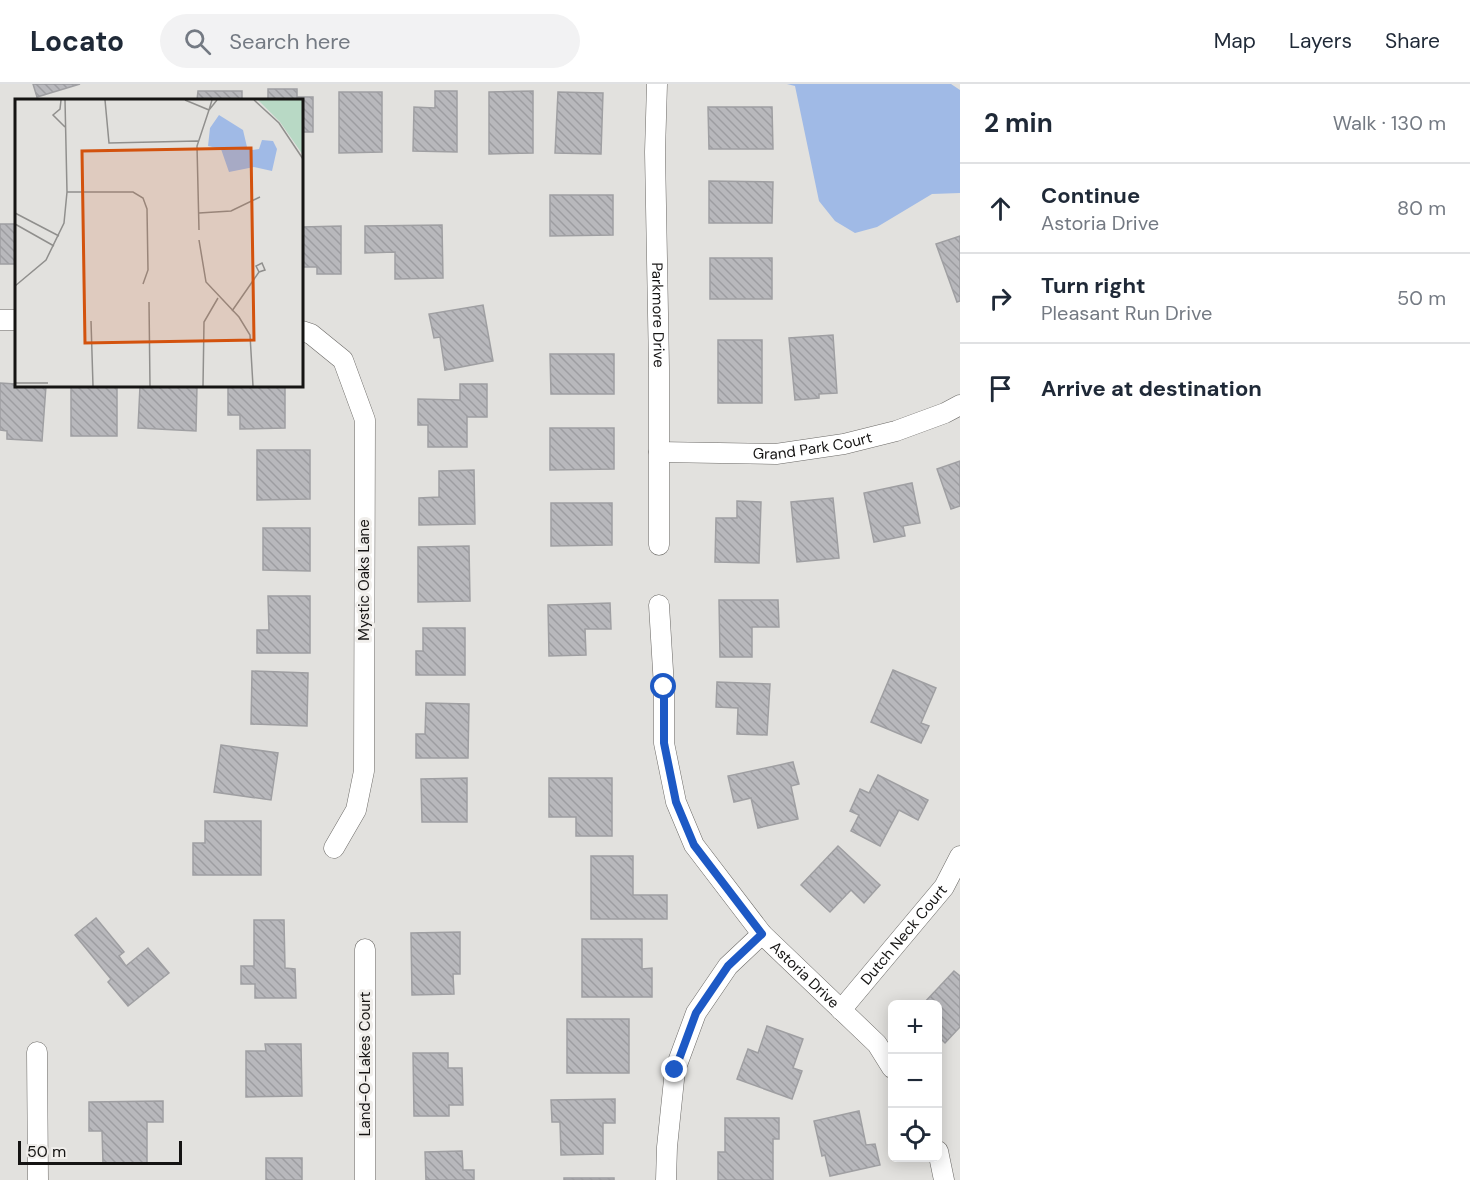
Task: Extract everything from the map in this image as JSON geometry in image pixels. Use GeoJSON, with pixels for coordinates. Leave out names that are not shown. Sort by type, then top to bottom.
{"type":"FeatureCollection","features":[{"type":"Feature","properties":{"kind":"street","name":"Parkmore Drive"},"geometry":{"type":"LineString","coordinates":[[657,84],[655,152],[659,545]]}},
{"type":"Feature","properties":{"kind":"street","name":"Mystic Oaks Lane"},"geometry":{"type":"LineString","coordinates":[[303,331],[311,334],[344,360],[365,420],[364,771],[356,810],[334,848]]}},
{"type":"Feature","properties":{"kind":"street","name":"Grand Park Court"},"geometry":{"type":"LineString","coordinates":[[659,452],[776,454],[844,444],[896,431],[960,405]]}},
{"type":"Feature","properties":{"kind":"street","name":"Astoria Drive"},"geometry":{"type":"LineString","coordinates":[[659,605],[664,687],[664,743],[676,802],[694,845],[762,934],[877,1044],[888,1062]]}},
{"type":"Feature","properties":{"kind":"street","name":"Dutch Neck Court"},"geometry":{"type":"LineString","coordinates":[[841,1010],[944,887],[960,856]]}},
{"type":"Feature","properties":{"kind":"street"},"geometry":{"type":"LineString","coordinates":[[666,1180],[675,1070],[696,1013],[728,966],[762,934]]}},
{"type":"Feature","properties":{"kind":"street","name":"Land-O-Lakes Court"},"geometry":{"type":"LineString","coordinates":[[365,949],[365,1180]]}},
{"type":"Feature","properties":{"kind":"street"},"geometry":{"type":"LineString","coordinates":[[37,1052],[38,1180]]}},
{"type":"Feature","properties":{"kind":"street"},"geometry":{"type":"LineString","coordinates":[[940,1162],[944,1180]]}},
{"type":"Feature","properties":{"kind":"water"},"geometry":{"type":"Polygon","coordinates":[[[787,84],[951,84],[960,90],[960,193],[932,194],[877,227],[855,233],[835,221],[819,201],[795,86],[787,84]]]}},
{"type":"Feature","properties":{"kind":"building"},"geometry":{"type":"Polygon","coordinates":[[[33,84],[80,84],[37,97],[33,84]]]}},
{"type":"Feature","properties":{"kind":"building"},"geometry":{"type":"Polygon","coordinates":[[[268,89],[297,89],[297,97],[313,97],[313,132],[303,132],[303,99],[268,99],[268,89]]]}},
{"type":"Feature","properties":{"kind":"building"},"geometry":{"type":"Polygon","coordinates":[[[198,91],[242,91],[242,99],[197,99],[198,91]]]}},
{"type":"Feature","properties":{"kind":"building"},"geometry":{"type":"Polygon","coordinates":[[[435,91],[457,91],[457,152],[413,151],[414,107],[435,108],[435,91]]]}},
{"type":"Feature","properties":{"kind":"building"},"geometry":{"type":"Polygon","coordinates":[[[533,91],[533,153],[489,154],[489,92],[533,91]]]}},
{"type":"Feature","properties":{"kind":"building"},"geometry":{"type":"Polygon","coordinates":[[[339,92],[382,92],[382,152],[339,153],[339,92]]]}},
{"type":"Feature","properties":{"kind":"building"},"geometry":{"type":"Polygon","coordinates":[[[558,92],[603,93],[601,154],[555,153],[558,92]]]}},
{"type":"Feature","properties":{"kind":"building"},"geometry":{"type":"Polygon","coordinates":[[[708,107],[772,107],[773,149],[709,149],[708,107]]]}},
{"type":"Feature","properties":{"kind":"building"},"geometry":{"type":"Polygon","coordinates":[[[709,181],[773,182],[772,223],[709,223],[709,181]]]}},
{"type":"Feature","properties":{"kind":"building"},"geometry":{"type":"Polygon","coordinates":[[[550,195],[613,195],[613,235],[550,236],[550,195]]]}},
{"type":"Feature","properties":{"kind":"building"},"geometry":{"type":"Polygon","coordinates":[[[0,224],[15,224],[15,264],[0,264],[0,224]]]}},
{"type":"Feature","properties":{"kind":"building"},"geometry":{"type":"Polygon","coordinates":[[[442,225],[443,278],[395,279],[395,252],[365,253],[365,226],[442,225]]]}},
{"type":"Feature","properties":{"kind":"building"},"geometry":{"type":"Polygon","coordinates":[[[341,226],[341,274],[317,274],[317,267],[303,267],[303,227],[341,226]]]}},
{"type":"Feature","properties":{"kind":"building"},"geometry":{"type":"Polygon","coordinates":[[[960,236],[960,301],[957,302],[936,244],[960,236]]]}},
{"type":"Feature","properties":{"kind":"building"},"geometry":{"type":"Polygon","coordinates":[[[710,258],[772,258],[772,299],[710,299],[710,258]]]}},
{"type":"Feature","properties":{"kind":"building"},"geometry":{"type":"Polygon","coordinates":[[[483,305],[493,361],[445,370],[440,337],[434,338],[429,314],[483,305]]]}},
{"type":"Feature","properties":{"kind":"building"},"geometry":{"type":"Polygon","coordinates":[[[833,335],[837,393],[819,394],[819,398],[795,400],[789,338],[833,335]]]}},
{"type":"Feature","properties":{"kind":"building"},"geometry":{"type":"Polygon","coordinates":[[[718,340],[762,340],[762,403],[718,403],[718,340]]]}},
{"type":"Feature","properties":{"kind":"building"},"geometry":{"type":"Polygon","coordinates":[[[550,354],[614,354],[614,394],[551,394],[550,354]]]}},
{"type":"Feature","properties":{"kind":"building"},"geometry":{"type":"Polygon","coordinates":[[[0,383],[15,384],[15,387],[46,387],[42,441],[7,439],[7,431],[0,430],[0,383]]]}},
{"type":"Feature","properties":{"kind":"building"},"geometry":{"type":"Polygon","coordinates":[[[460,384],[487,384],[487,417],[467,417],[467,447],[428,447],[428,425],[418,425],[418,399],[460,400],[460,384]]]}},
{"type":"Feature","properties":{"kind":"building"},"geometry":{"type":"Polygon","coordinates":[[[71,387],[117,387],[117,436],[71,436],[71,387]]]}},
{"type":"Feature","properties":{"kind":"building"},"geometry":{"type":"Polygon","coordinates":[[[140,387],[197,387],[196,431],[138,428],[140,387]]]}},
{"type":"Feature","properties":{"kind":"building"},"geometry":{"type":"Polygon","coordinates":[[[228,387],[285,387],[285,428],[240,429],[240,415],[228,415],[228,387]]]}},
{"type":"Feature","properties":{"kind":"building"},"geometry":{"type":"Polygon","coordinates":[[[550,428],[614,428],[614,469],[550,470],[550,428]]]}},
{"type":"Feature","properties":{"kind":"building"},"geometry":{"type":"Polygon","coordinates":[[[257,450],[310,450],[310,499],[257,500],[257,450]]]}},
{"type":"Feature","properties":{"kind":"building"},"geometry":{"type":"Polygon","coordinates":[[[960,461],[960,506],[951,509],[937,469],[960,461]]]}},
{"type":"Feature","properties":{"kind":"building"},"geometry":{"type":"Polygon","coordinates":[[[474,470],[475,524],[419,525],[419,498],[439,497],[439,471],[474,470]]]}},
{"type":"Feature","properties":{"kind":"building"},"geometry":{"type":"Polygon","coordinates":[[[912,483],[920,523],[903,526],[905,536],[874,542],[864,493],[912,483]]]}},
{"type":"Feature","properties":{"kind":"building"},"geometry":{"type":"Polygon","coordinates":[[[833,498],[839,558],[797,562],[791,502],[833,498]]]}},
{"type":"Feature","properties":{"kind":"building"},"geometry":{"type":"Polygon","coordinates":[[[737,501],[761,502],[759,563],[715,562],[716,518],[737,518],[737,501]]]}},
{"type":"Feature","properties":{"kind":"building"},"geometry":{"type":"Polygon","coordinates":[[[551,503],[612,503],[612,545],[551,546],[551,503]]]}},
{"type":"Feature","properties":{"kind":"building"},"geometry":{"type":"Polygon","coordinates":[[[263,528],[310,528],[310,571],[263,570],[263,528]]]}},
{"type":"Feature","properties":{"kind":"building"},"geometry":{"type":"Polygon","coordinates":[[[469,546],[470,601],[418,602],[418,547],[469,546]]]}},
{"type":"Feature","properties":{"kind":"building"},"geometry":{"type":"Polygon","coordinates":[[[268,596],[310,596],[310,653],[257,653],[257,630],[269,630],[268,596]]]}},
{"type":"Feature","properties":{"kind":"building"},"geometry":{"type":"Polygon","coordinates":[[[719,600],[778,600],[779,627],[752,627],[752,657],[720,657],[719,600]]]}},
{"type":"Feature","properties":{"kind":"building"},"geometry":{"type":"Polygon","coordinates":[[[610,603],[611,629],[585,629],[586,655],[549,656],[548,605],[610,603]]]}},
{"type":"Feature","properties":{"kind":"building"},"geometry":{"type":"Polygon","coordinates":[[[423,628],[465,628],[465,675],[416,675],[416,651],[423,651],[423,628]]]}},
{"type":"Feature","properties":{"kind":"building"},"geometry":{"type":"Polygon","coordinates":[[[893,670],[936,688],[921,723],[929,726],[921,743],[871,722],[893,670]]]}},
{"type":"Feature","properties":{"kind":"building"},"geometry":{"type":"Polygon","coordinates":[[[252,671],[308,673],[307,726],[251,724],[252,671]]]}},
{"type":"Feature","properties":{"kind":"building"},"geometry":{"type":"Polygon","coordinates":[[[717,682],[770,684],[767,735],[737,734],[738,708],[716,707],[717,682]]]}},
{"type":"Feature","properties":{"kind":"building"},"geometry":{"type":"Polygon","coordinates":[[[426,703],[469,704],[468,758],[416,758],[416,734],[425,734],[426,703]]]}},
{"type":"Feature","properties":{"kind":"building"},"geometry":{"type":"Polygon","coordinates":[[[221,745],[278,753],[271,800],[214,792],[221,745]]]}},
{"type":"Feature","properties":{"kind":"building"},"geometry":{"type":"Polygon","coordinates":[[[793,762],[799,784],[791,786],[798,819],[758,828],[751,798],[734,802],[728,776],[793,762]]]}},
{"type":"Feature","properties":{"kind":"building"},"geometry":{"type":"Polygon","coordinates":[[[878,775],[928,800],[918,820],[899,810],[880,846],[851,831],[859,815],[850,811],[860,789],[869,793],[878,775]]]}},
{"type":"Feature","properties":{"kind":"building"},"geometry":{"type":"Polygon","coordinates":[[[467,778],[467,822],[422,822],[421,779],[467,778]]]}},
{"type":"Feature","properties":{"kind":"building"},"geometry":{"type":"Polygon","coordinates":[[[549,778],[612,778],[612,836],[576,836],[576,817],[549,817],[549,778]]]}},
{"type":"Feature","properties":{"kind":"building"},"geometry":{"type":"Polygon","coordinates":[[[205,821],[261,821],[261,875],[193,875],[193,843],[205,843],[205,821]]]}},
{"type":"Feature","properties":{"kind":"building"},"geometry":{"type":"Polygon","coordinates":[[[838,846],[880,885],[864,903],[851,890],[830,912],[801,885],[838,846]]]}},
{"type":"Feature","properties":{"kind":"building"},"geometry":{"type":"Polygon","coordinates":[[[591,856],[633,856],[633,895],[667,895],[667,919],[591,919],[591,856]]]}},
{"type":"Feature","properties":{"kind":"building"},"geometry":{"type":"Polygon","coordinates":[[[96,918],[124,952],[119,956],[126,966],[148,948],[169,973],[128,1006],[108,982],[111,979],[75,935],[96,918]]]}},
{"type":"Feature","properties":{"kind":"building"},"geometry":{"type":"Polygon","coordinates":[[[254,920],[284,920],[285,968],[295,969],[296,998],[255,998],[255,984],[241,984],[241,966],[254,966],[254,920]]]}},
{"type":"Feature","properties":{"kind":"building"},"geometry":{"type":"Polygon","coordinates":[[[460,932],[460,974],[453,974],[454,994],[412,995],[411,933],[460,932]]]}},
{"type":"Feature","properties":{"kind":"building"},"geometry":{"type":"Polygon","coordinates":[[[582,939],[642,939],[642,969],[652,968],[652,997],[582,997],[582,939]]]}},
{"type":"Feature","properties":{"kind":"building"},"geometry":{"type":"Polygon","coordinates":[[[954,971],[960,976],[960,1027],[945,1043],[942,1040],[942,1000],[927,1000],[954,971]]]}},
{"type":"Feature","properties":{"kind":"building"},"geometry":{"type":"Polygon","coordinates":[[[567,1019],[629,1019],[629,1073],[567,1073],[567,1019]]]}},
{"type":"Feature","properties":{"kind":"building"},"geometry":{"type":"Polygon","coordinates":[[[767,1026],[803,1039],[793,1068],[802,1071],[792,1099],[737,1079],[748,1049],[758,1053],[767,1026]]]}},
{"type":"Feature","properties":{"kind":"building"},"geometry":{"type":"Polygon","coordinates":[[[265,1044],[301,1044],[302,1096],[246,1097],[246,1051],[266,1051],[265,1044]]]}},
{"type":"Feature","properties":{"kind":"building"},"geometry":{"type":"Polygon","coordinates":[[[413,1053],[448,1053],[448,1068],[462,1068],[463,1105],[449,1105],[449,1116],[414,1116],[413,1053]]]}},
{"type":"Feature","properties":{"kind":"building"},"geometry":{"type":"Polygon","coordinates":[[[615,1099],[615,1123],[603,1123],[603,1154],[561,1155],[560,1122],[552,1122],[551,1100],[615,1099]]]}},
{"type":"Feature","properties":{"kind":"building"},"geometry":{"type":"Polygon","coordinates":[[[163,1101],[163,1122],[147,1122],[147,1164],[103,1164],[102,1131],[89,1131],[89,1102],[163,1101]]]}},
{"type":"Feature","properties":{"kind":"building"},"geometry":{"type":"Polygon","coordinates":[[[859,1111],[866,1145],[875,1144],[880,1165],[830,1176],[825,1155],[822,1156],[814,1121],[859,1111]]]}},
{"type":"Feature","properties":{"kind":"building"},"geometry":{"type":"Polygon","coordinates":[[[725,1118],[779,1118],[779,1139],[773,1139],[773,1180],[718,1180],[718,1152],[725,1152],[725,1118]]]}},
{"type":"Feature","properties":{"kind":"building"},"geometry":{"type":"Polygon","coordinates":[[[462,1151],[463,1170],[474,1170],[474,1180],[426,1180],[425,1152],[462,1151]]]}},
{"type":"Feature","properties":{"kind":"building"},"geometry":{"type":"Polygon","coordinates":[[[266,1158],[302,1158],[302,1180],[266,1180],[266,1158]]]}},
{"type":"Feature","properties":{"kind":"building"},"geometry":{"type":"Polygon","coordinates":[[[564,1178],[614,1178],[614,1180],[564,1180],[564,1178]]]}},
{"type":"Feature","properties":{"kind":"route"},"geometry":{"type":"LineString","coordinates":[[664,687],[664,743],[676,802],[694,845],[762,934],[728,966],[696,1013],[675,1070]]}}]}
